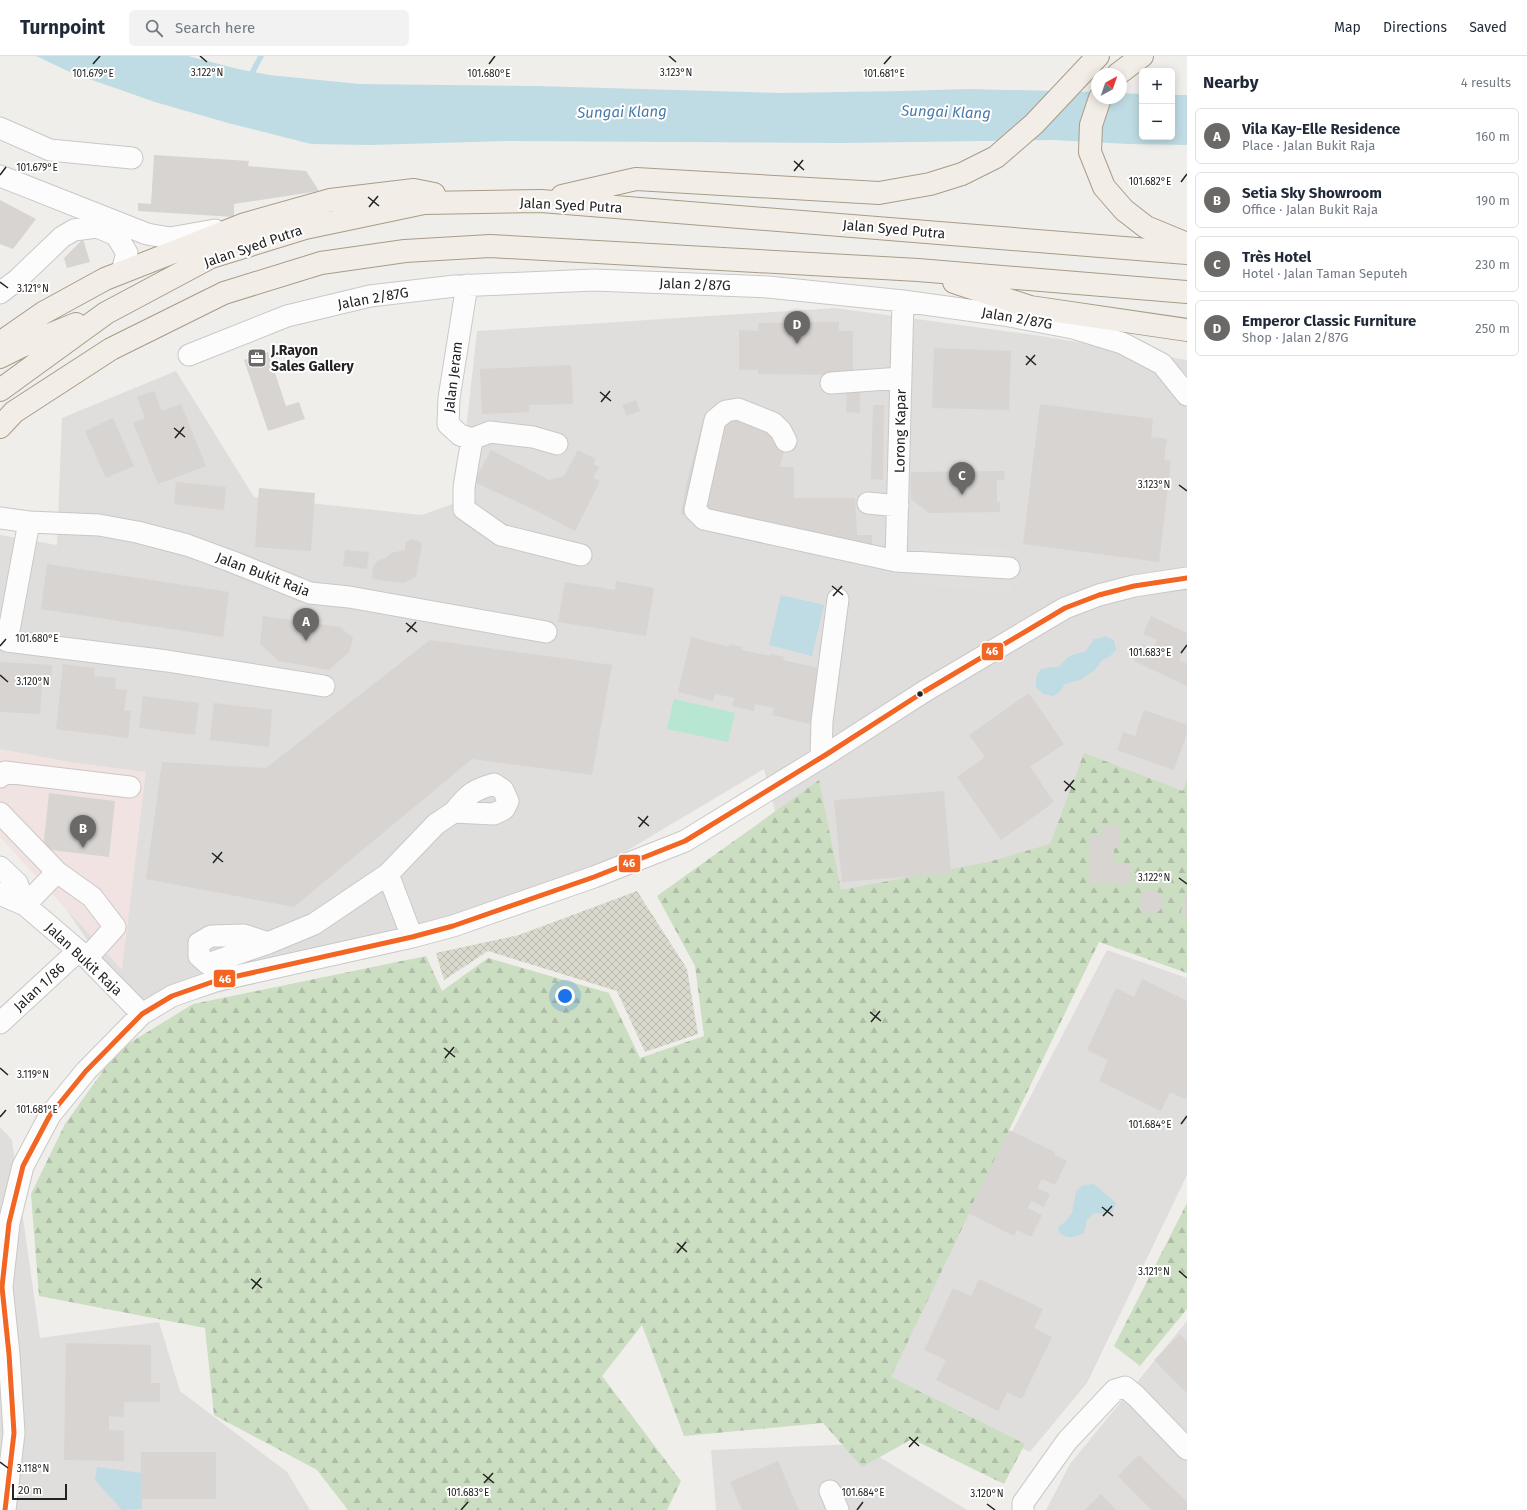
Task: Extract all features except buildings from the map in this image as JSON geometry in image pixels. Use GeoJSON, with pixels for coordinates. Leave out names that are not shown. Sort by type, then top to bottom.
{"type":"FeatureCollection","features":[{"type":"Feature","properties":{"kind":"main road"},"geometry":{"type":"LineString","coordinates":[[541,201],[636,179],[879,193],[930,184],[962,174],[996,157],[1034,124],[1098,56]]}},
{"type":"Feature","properties":{"kind":"main road"},"geometry":{"type":"LineString","coordinates":[[1126,68],[1142,56]]}},
{"type":"Feature","properties":{"kind":"main road"},"geometry":{"type":"LineString","coordinates":[[1098,104],[1091,125],[1090,152],[1104,187],[1124,210],[1146,227],[1187,244]]}},
{"type":"Feature","properties":{"kind":"main road"},"geometry":{"type":"LineString","coordinates":[[0,342],[43,313],[105,279],[122,271],[245,224],[330,200],[414,190],[471,202]]}},
{"type":"Feature","properties":{"kind":"main road","name":"Jalan Syed Putra"},"geometry":{"type":"LineString","coordinates":[[0,390],[106,313],[211,258],[305,228],[424,203],[541,201],[1187,253]]}},
{"type":"Feature","properties":{"kind":"main road"},"geometry":{"type":"LineString","coordinates":[[0,427],[14,412],[111,349],[224,293],[321,262],[405,251],[490,246],[918,270],[1187,292]]}},
{"type":"Feature","properties":{"kind":"main road"},"geometry":{"type":"LineString","coordinates":[[918,270],[1030,306],[1187,330]]}},
{"type":"Feature","properties":{"kind":"main road"},"geometry":{"type":"LineString","coordinates":[[1082,284],[1187,300]]}},
{"type":"Feature","properties":{"kind":"main road"},"geometry":{"type":"LineString","coordinates":[[0,356],[106,313]]}},
{"type":"Feature","properties":{"kind":"street"},"geometry":{"type":"LineString","coordinates":[[0,128],[50,150],[132,158]]}},
{"type":"Feature","properties":{"kind":"street"},"geometry":{"type":"LineString","coordinates":[[0,176],[140,231],[159,237],[170,238],[245,224]]}},
{"type":"Feature","properties":{"kind":"street"},"geometry":{"type":"LineString","coordinates":[[0,293],[17,280],[62,237],[74,230],[97,227],[116,235],[127,253],[122,271]]}},
{"type":"Feature","properties":{"kind":"street","name":"Jalan 2/87G"},"geometry":{"type":"LineString","coordinates":[[190,355],[287,316],[370,296],[466,285],[594,280],[768,287],[903,301],[1004,315],[1073,328],[1122,343],[1162,364],[1187,395]]}},
{"type":"Feature","properties":{"kind":"street","name":"Jalan Jeram"},"geometry":{"type":"LineString","coordinates":[[466,285],[448,398],[448,424],[460,435],[472,439]]}},
{"type":"Feature","properties":{"kind":"street","name":"Lorong Kapar"},"geometry":{"type":"LineString","coordinates":[[896,561],[903,301]]}},
{"type":"Feature","properties":{"kind":"street"},"geometry":{"type":"LineString","coordinates":[[831,383],[901,378]]}},
{"type":"Feature","properties":{"kind":"street"},"geometry":{"type":"LineString","coordinates":[[786,442],[781,431],[773,423],[738,409],[726,411],[715,420],[696,510],[699,515],[704,519],[896,561],[1009,568]]}},
{"type":"Feature","properties":{"kind":"street"},"geometry":{"type":"LineString","coordinates":[[557,444],[533,437],[490,432],[472,439],[464,487],[464,509],[501,535],[581,555]]}},
{"type":"Feature","properties":{"kind":"street"},"geometry":{"type":"LineString","coordinates":[[868,503],[898,506]]}},
{"type":"Feature","properties":{"kind":"street","name":"Jalan Bukit Raja"},"geometry":{"type":"LineString","coordinates":[[0,518],[29,522],[98,524],[137,532],[187,545],[310,593],[349,597],[546,632]]}},
{"type":"Feature","properties":{"kind":"street"},"geometry":{"type":"LineString","coordinates":[[29,522],[7,640],[167,661],[324,686]]}},
{"type":"Feature","properties":{"kind":"street"},"geometry":{"type":"LineString","coordinates":[[4,1506],[14,1433],[9,1354],[2,1287],[8,1223],[23,1166],[50,1115],[86,1071],[142,1014],[172,996],[215,981],[412,937],[476,918],[594,877],[685,840],[821,757],[925,691],[1065,608],[1099,595],[1134,586],[1187,578]]}},
{"type":"Feature","properties":{"kind":"street"},"geometry":{"type":"LineString","coordinates":[[821,757],[822,721],[838,599]]}},
{"type":"Feature","properties":{"kind":"street"},"geometry":{"type":"LineString","coordinates":[[0,777],[5,772],[130,788]]}},
{"type":"Feature","properties":{"kind":"street"},"geometry":{"type":"LineString","coordinates":[[268,943],[314,924],[388,874],[436,824],[454,812]]}},
{"type":"Feature","properties":{"kind":"street"},"geometry":{"type":"LineString","coordinates":[[0,813],[57,872],[25,905]]}},
{"type":"Feature","properties":{"kind":"street","name":"Jalan Bukit Raja"},"geometry":{"type":"LineString","coordinates":[[0,867],[17,883],[25,905]]}},
{"type":"Feature","properties":{"kind":"street","name":"Jalan 1/86"},"geometry":{"type":"LineString","coordinates":[[0,1023],[115,927],[92,897],[57,872]]}},
{"type":"Feature","properties":{"kind":"street"},"geometry":{"type":"LineString","coordinates":[[388,874],[412,937]]}},
{"type":"Feature","properties":{"kind":"street","name":"Jalan Bukit Raja"},"geometry":{"type":"LineString","coordinates":[[0,892],[4,896],[25,905],[82,954],[142,1014]]}},
{"type":"Feature","properties":{"kind":"street"},"geometry":{"type":"LineString","coordinates":[[1023,1510],[1023,1503],[1066,1441],[1115,1390],[1125,1387],[1136,1396],[1187,1449]]}},
{"type":"Feature","properties":{"kind":"street"},"geometry":{"type":"LineString","coordinates":[[830,1491],[838,1510]]}},
{"type":"Feature","properties":{"kind":"shaded area"},"geometry":{"type":"Polygon","coordinates":[[[835,308],[1035,335],[1187,360],[1187,922],[805,926],[764,769],[581,878],[412,937],[166,1008],[123,994],[0,810],[0,535],[57,545],[62,418],[176,371],[254,497],[422,515],[458,502],[477,331],[835,308]]]}},
{"type":"Feature","properties":{"kind":"shaded area"},"geometry":{"type":"Polygon","coordinates":[[[914,542],[1013,549],[1011,592],[911,585],[914,542]]]}},
{"type":"Feature","properties":{"kind":"shaded area"},"geometry":{"type":"Polygon","coordinates":[[[0,749],[71,762],[146,772],[122,970],[0,837],[0,749]]]}},
{"type":"Feature","properties":{"kind":"shaded area"},"geometry":{"type":"Polygon","coordinates":[[[637,891],[687,969],[698,1034],[645,1052],[617,991],[488,951],[444,980],[436,953],[519,935],[637,891]]]}},
{"type":"Feature","properties":{"kind":"shaded area"},"geometry":{"type":"Polygon","coordinates":[[[1107,950],[1187,978],[1187,1175],[1087,1383],[1030,1452],[882,1380],[1107,950]]]}},
{"type":"Feature","properties":{"kind":"shaded area"},"geometry":{"type":"Polygon","coordinates":[[[0,1127],[12,1140],[40,1338],[159,1322],[180,1391],[287,1472],[310,1510],[0,1510],[0,1127]]]}},
{"type":"Feature","properties":{"kind":"shaded area"},"geometry":{"type":"Polygon","coordinates":[[[1187,1321],[1187,1510],[1046,1510],[1070,1464],[1187,1321]]]}},
{"type":"Feature","properties":{"kind":"shaded area"},"geometry":{"type":"Polygon","coordinates":[[[858,1444],[967,1510],[716,1510],[711,1450],[858,1444]]]}},
{"type":"Feature","properties":{"kind":"green space"},"geometry":{"type":"Polygon","coordinates":[[[674,699],[735,713],[728,742],[667,729],[674,699]]]}},
{"type":"Feature","properties":{"kind":"green space"},"geometry":{"type":"Polygon","coordinates":[[[1084,753],[1183,791],[1187,779],[1187,973],[1099,942],[891,1377],[1025,1444],[1004,1484],[912,1439],[862,1467],[823,1423],[684,1436],[642,1325],[602,1376],[681,1481],[667,1510],[348,1510],[317,1470],[214,1415],[205,1328],[39,1296],[31,1194],[65,1124],[118,1050],[193,1004],[426,956],[442,991],[488,958],[609,993],[640,1058],[704,1036],[695,966],[657,896],[819,780],[841,890],[988,862],[1050,844],[1084,753]]]}},
{"type":"Feature","properties":{"kind":"green space"},"geometry":{"type":"Polygon","coordinates":[[[1187,1203],[1187,1309],[1140,1366],[1114,1346],[1187,1203]]]}},
{"type":"Feature","properties":{"kind":"water","name":"Sungai Klang"},"geometry":{"type":"Polygon","coordinates":[[[36,56],[188,56],[238,69],[269,75],[359,84],[536,86],[781,93],[968,89],[1091,92],[1091,104],[1127,104],[1127,93],[1139,94],[1139,140],[1175,140],[1175,95],[1187,95],[1187,145],[1052,140],[842,143],[507,141],[370,145],[311,144],[228,123],[155,102],[72,73],[36,56]]]}},
{"type":"Feature","properties":{"kind":"water"},"geometry":{"type":"Polygon","coordinates":[[[781,595],[824,605],[812,656],[769,645],[781,595]]]}},
{"type":"Feature","properties":{"kind":"water"},"geometry":{"type":"Polygon","coordinates":[[[1105,636],[1114,640],[1116,650],[1110,656],[1101,661],[1095,670],[1080,680],[1065,684],[1059,693],[1052,696],[1043,694],[1036,687],[1036,677],[1040,670],[1048,667],[1059,667],[1070,656],[1085,652],[1094,639],[1105,636]]]}},
{"type":"Feature","properties":{"kind":"water"},"geometry":{"type":"Polygon","coordinates":[[[1094,1184],[1116,1203],[1113,1211],[1107,1214],[1094,1213],[1087,1220],[1084,1233],[1073,1237],[1064,1236],[1058,1231],[1058,1227],[1065,1222],[1072,1213],[1076,1191],[1083,1185],[1094,1184]]]}},
{"type":"Feature","properties":{"kind":"water"},"geometry":{"type":"Polygon","coordinates":[[[97,1467],[142,1473],[142,1509],[122,1510],[95,1480],[97,1467]]]}},
{"type":"Feature","properties":{"kind":"waterway"},"geometry":{"type":"LineString","coordinates":[[250,77],[261,56]]}},
{"type":"Feature","properties":{"kind":"transit line","name":"46"},"geometry":{"type":"LineString","coordinates":[[5,1510],[14,1433],[9,1354],[2,1287],[9,1223],[23,1166],[50,1115],[86,1071],[142,1014],[172,996],[215,981],[412,937],[453,926],[594,877],[685,841],[827,754],[925,691],[1065,608],[1099,595],[1134,586],[1187,578]]}},
{"type":"Feature","properties":{"kind":"place","name":"Emperor Classic Furniture"},"geometry":{"type":"Point","coordinates":[797,344]}},
{"type":"Feature","properties":{"kind":"place","name":"J.Rayon Sales Gallery"},"geometry":{"type":"Point","coordinates":[257,358]}},
{"type":"Feature","properties":{"kind":"place","name":"Très Hotel"},"geometry":{"type":"Point","coordinates":[962,495]}},
{"type":"Feature","properties":{"kind":"place","name":"Vila Kay-Elle Residence"},"geometry":{"type":"Point","coordinates":[306,641]}},
{"type":"Feature","properties":{"kind":"place","name":"Setia Sky Showroom"},"geometry":{"type":"Point","coordinates":[83,848]}}]}
